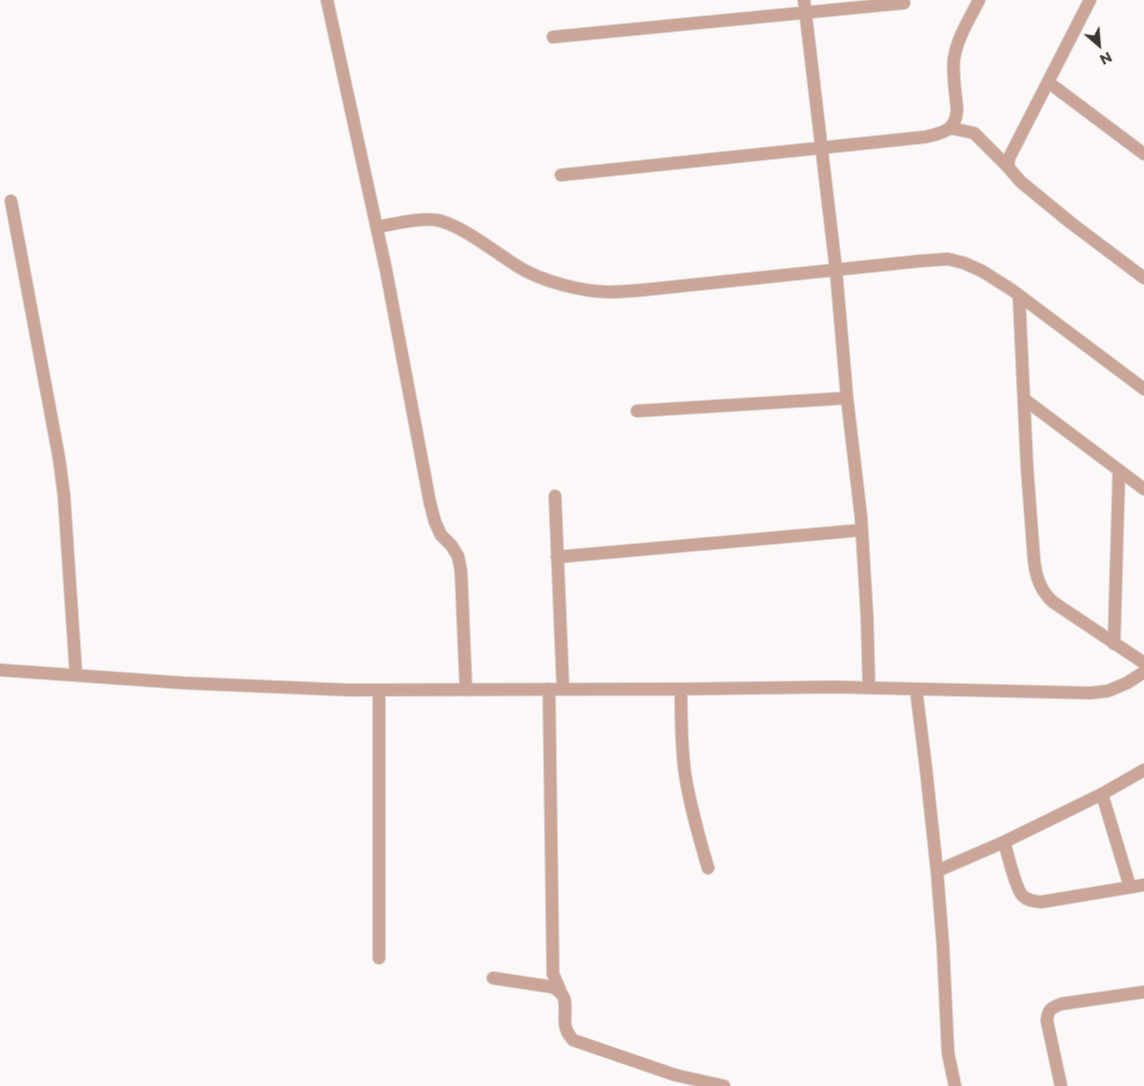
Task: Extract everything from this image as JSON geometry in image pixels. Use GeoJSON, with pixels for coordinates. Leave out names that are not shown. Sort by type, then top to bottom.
{"type":"FeatureCollection","features":[{"type":"Feature","properties":{"kind":"street"},"geometry":{"type":"LineString","coordinates":[[327,0],[388,279],[430,503],[441,535],[458,556],[461,571],[466,690]]}},
{"type":"Feature","properties":{"kind":"street"},"geometry":{"type":"LineString","coordinates":[[561,175],[925,137],[942,133],[950,128],[957,118],[954,59],[963,30],[979,0]]}},
{"type":"Feature","properties":{"kind":"street"},"geometry":{"type":"LineString","coordinates":[[1008,167],[1008,158],[1090,0]]}},
{"type":"Feature","properties":{"kind":"street"},"geometry":{"type":"LineString","coordinates":[[554,37],[805,6],[904,3]]}},
{"type":"Feature","properties":{"kind":"street"},"geometry":{"type":"LineString","coordinates":[[805,6],[836,270],[847,398],[862,530],[869,688]]}},
{"type":"Feature","properties":{"kind":"street"},"geometry":{"type":"LineString","coordinates":[[1048,82],[1144,154]]}},
{"type":"Feature","properties":{"kind":"street"},"geometry":{"type":"LineString","coordinates":[[950,128],[974,133],[1036,194],[1144,278]]}},
{"type":"Feature","properties":{"kind":"street"},"geometry":{"type":"LineString","coordinates":[[10,201],[59,458],[64,496],[76,675]]}},
{"type":"Feature","properties":{"kind":"street"},"geometry":{"type":"LineString","coordinates":[[376,227],[425,220],[440,221],[461,230],[519,267],[548,280],[580,289],[608,292],[948,259],[982,270],[1144,388]]}},
{"type":"Feature","properties":{"kind":"street"},"geometry":{"type":"LineString","coordinates":[[1019,296],[1027,466],[1035,572],[1039,584],[1045,595],[1053,602],[1144,663]]}},
{"type":"Feature","properties":{"kind":"street"},"geometry":{"type":"LineString","coordinates":[[637,411],[847,398]]}},
{"type":"Feature","properties":{"kind":"street"},"geometry":{"type":"LineString","coordinates":[[1024,399],[1144,489]]}},
{"type":"Feature","properties":{"kind":"street"},"geometry":{"type":"LineString","coordinates":[[1114,644],[1119,470]]}},
{"type":"Feature","properties":{"kind":"street"},"geometry":{"type":"LineString","coordinates":[[555,496],[563,689]]}},
{"type":"Feature","properties":{"kind":"street"},"geometry":{"type":"LineString","coordinates":[[558,557],[862,530]]}},
{"type":"Feature","properties":{"kind":"street"},"geometry":{"type":"LineString","coordinates":[[0,670],[184,683],[379,690],[834,687],[1090,693],[1108,691],[1127,683],[1144,672]]}},
{"type":"Feature","properties":{"kind":"street"},"geometry":{"type":"LineString","coordinates":[[550,689],[554,974],[564,997],[564,1024],[568,1034],[573,1040],[676,1075],[724,1086]]}},
{"type":"Feature","properties":{"kind":"street"},"geometry":{"type":"LineString","coordinates":[[681,689],[682,747],[685,772],[695,824],[708,868]]}},
{"type":"Feature","properties":{"kind":"street"},"geometry":{"type":"LineString","coordinates":[[916,689],[937,871],[948,1053],[955,1086]]}},
{"type":"Feature","properties":{"kind":"street"},"geometry":{"type":"LineString","coordinates":[[379,690],[379,958]]}},
{"type":"Feature","properties":{"kind":"street"},"geometry":{"type":"LineString","coordinates":[[937,871],[1004,842],[1102,794],[1144,770]]}},
{"type":"Feature","properties":{"kind":"street"},"geometry":{"type":"LineString","coordinates":[[1102,794],[1130,887]]}},
{"type":"Feature","properties":{"kind":"street"},"geometry":{"type":"LineString","coordinates":[[1004,842],[1018,888],[1023,896],[1031,901],[1040,902],[1144,884]]}},
{"type":"Feature","properties":{"kind":"street"},"geometry":{"type":"LineString","coordinates":[[493,978],[552,987],[560,990]]}},
{"type":"Feature","properties":{"kind":"street"},"geometry":{"type":"LineString","coordinates":[[1060,1086],[1047,1021],[1047,1013],[1052,1007],[1061,1004],[1144,992]]}}]}
